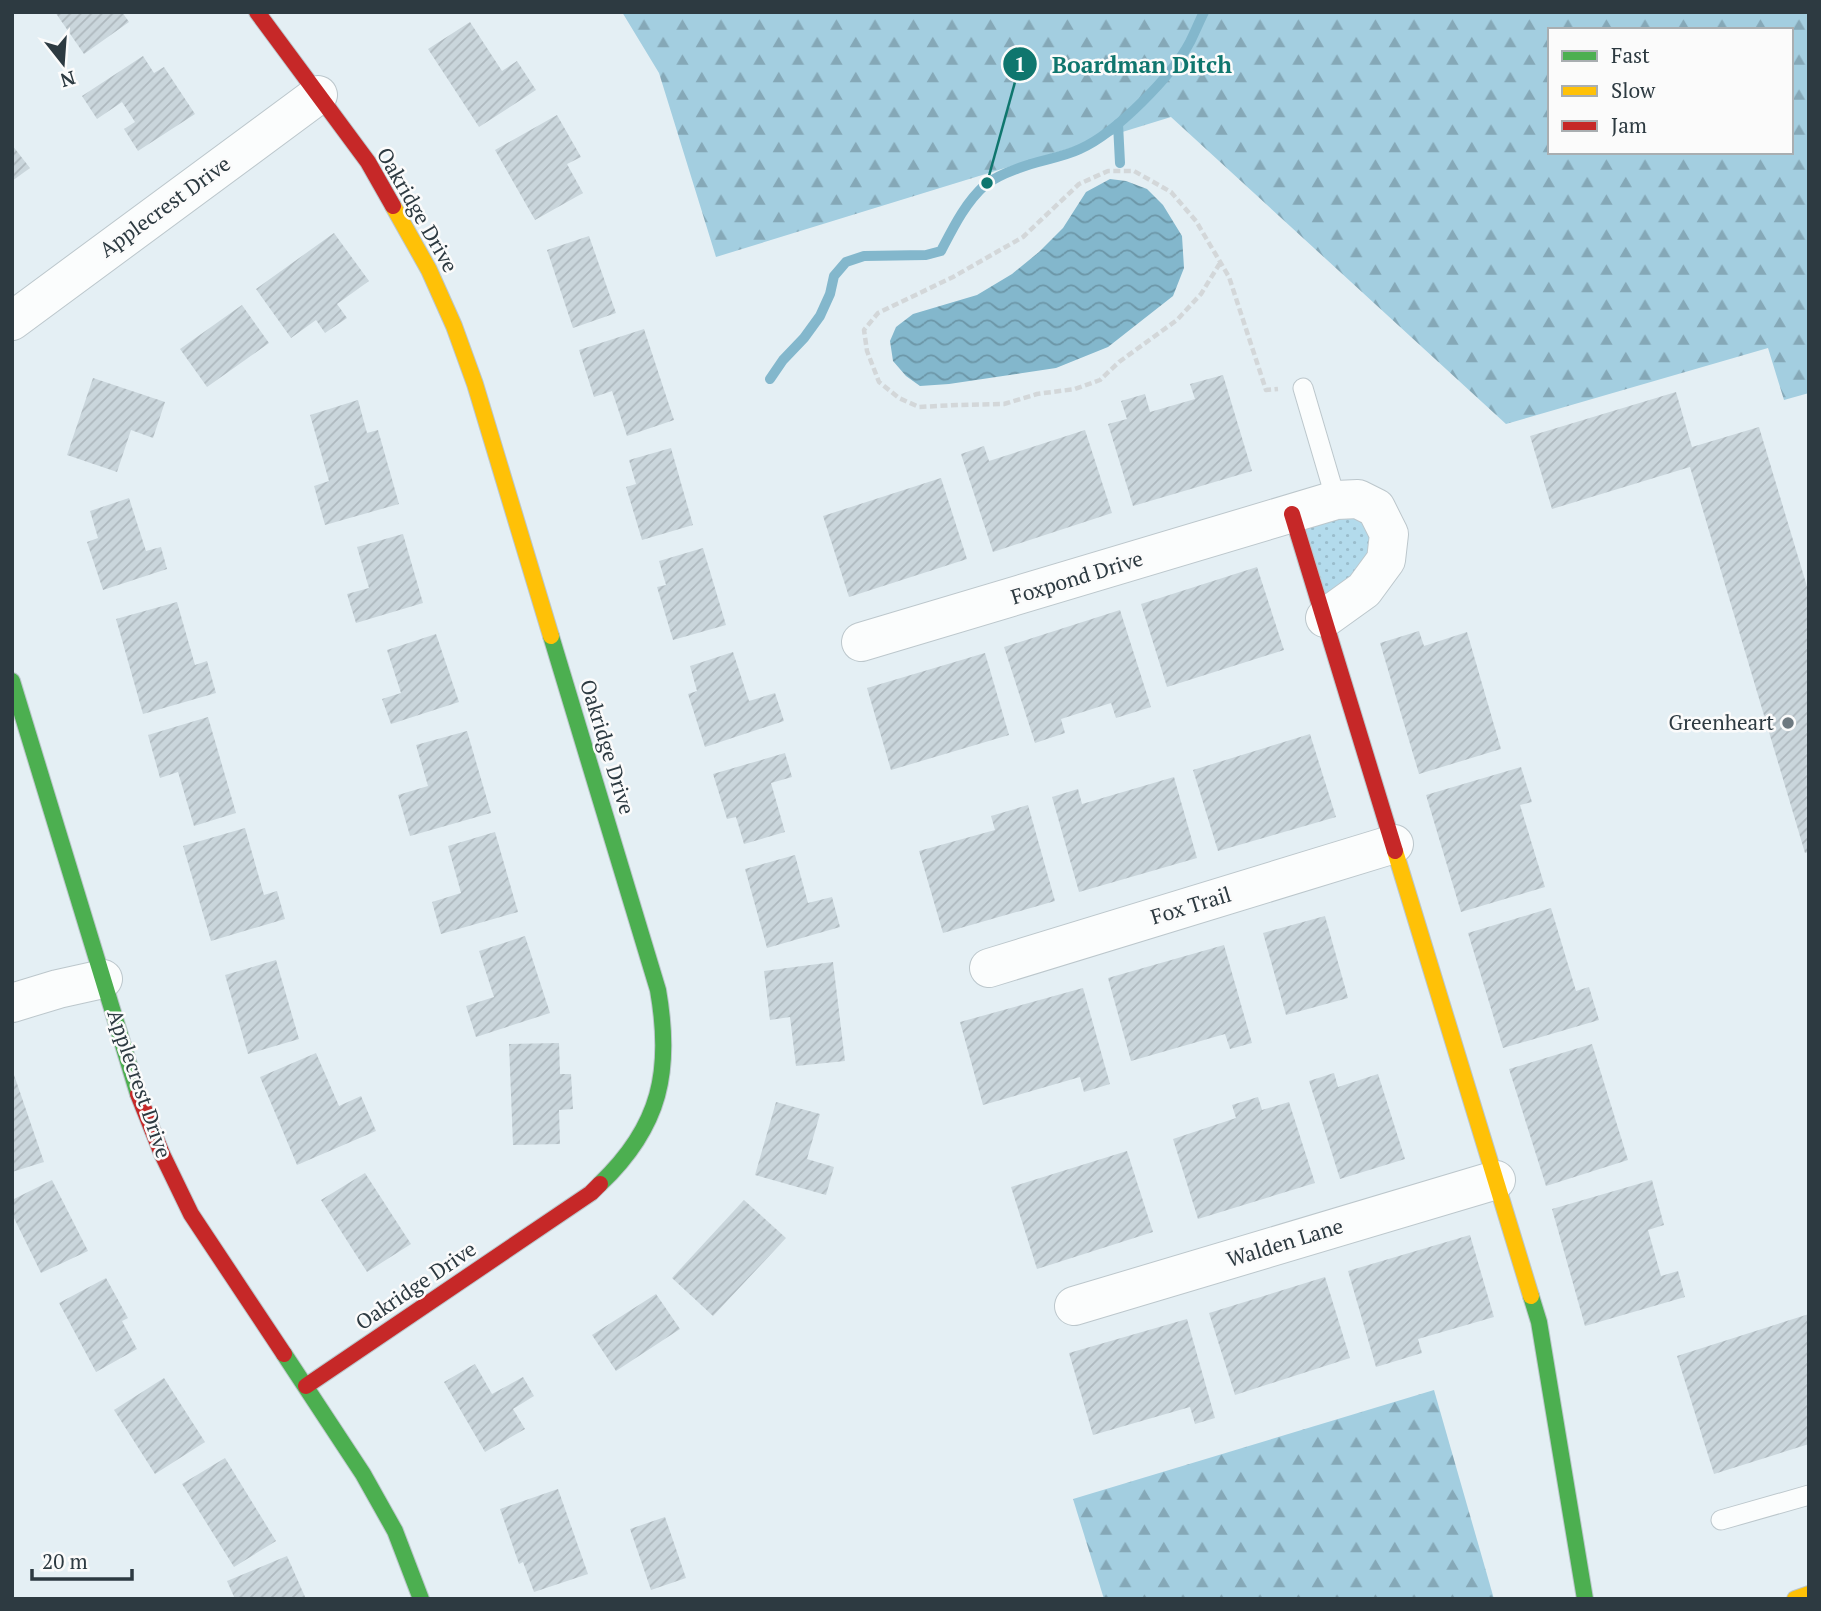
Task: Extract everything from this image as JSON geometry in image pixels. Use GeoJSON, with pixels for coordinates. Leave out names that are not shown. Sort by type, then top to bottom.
{"type":"FeatureCollection","features":[{"type":"Feature","properties":{"kind":"street","name":"Oakridge Drive"},"geometry":{"type":"LineString","coordinates":[[257,12],[368,162],[429,270],[458,338],[475,384],[659,990],[663,1019],[664,1060],[656,1102],[629,1153],[613,1174],[591,1194],[306,1386]]}},
{"type":"Feature","properties":{"kind":"street","name":"Applecrest Drive"},"geometry":{"type":"LineString","coordinates":[[12,321],[318,94]]}},
{"type":"Feature","properties":{"kind":"street"},"geometry":{"type":"LineString","coordinates":[[1325,618],[1364,590],[1386,560],[1389,534],[1376,508],[1358,499],[1336,500]]}},
{"type":"Feature","properties":{"kind":"street","name":"Foxpond Drive"},"geometry":{"type":"LineString","coordinates":[[861,642],[1336,500]]}},
{"type":"Feature","properties":{"kind":"street"},"geometry":{"type":"LineString","coordinates":[[1292,514],[1539,1322],[1585,1599]]}},
{"type":"Feature","properties":{"kind":"street","name":"Applecrest Drive"},"geometry":{"type":"LineString","coordinates":[[12,681],[141,1102],[162,1154],[191,1214],[363,1474],[395,1531],[421,1599]]}},
{"type":"Feature","properties":{"kind":"street","name":"Fox Trail"},"geometry":{"type":"LineString","coordinates":[[989,968],[1394,844]]}},
{"type":"Feature","properties":{"kind":"street"},"geometry":{"type":"LineString","coordinates":[[12,1003],[103,979]]}},
{"type":"Feature","properties":{"kind":"street","name":"Walden Lane"},"geometry":{"type":"LineString","coordinates":[[1074,1306],[1496,1180]]}},
{"type":"Feature","properties":{"kind":"street"},"geometry":{"type":"LineString","coordinates":[[1795,1599],[1809,1594]]}},
{"type":"Feature","properties":{"kind":"lane"},"geometry":{"type":"LineString","coordinates":[[1303,388],[1336,500]]}},
{"type":"Feature","properties":{"kind":"lane"},"geometry":{"type":"LineString","coordinates":[[1721,1520],[1809,1494]]}},
{"type":"Feature","properties":{"kind":"path"},"geometry":{"type":"LineString","coordinates":[[1220,263],[1201,294],[1177,320],[1119,362],[1100,380],[1075,389],[1037,394],[1004,404],[919,407],[898,398],[879,382],[867,351],[864,330],[878,313],[953,277],[1023,237],[1079,184],[1108,171],[1135,171],[1171,192],[1196,221],[1229,277],[1266,390],[1303,388]]}},
{"type":"Feature","properties":{"kind":"shaded area"},"geometry":{"type":"Polygon","coordinates":[[[1336,500],[1389,534],[1325,618],[1292,514],[1336,500]]]}},
{"type":"Feature","properties":{"kind":"green space"},"geometry":{"type":"Polygon","coordinates":[[[622,12],[1809,12],[1809,393],[1784,400],[1768,348],[1506,424],[1171,117],[716,257],[659,73],[622,12]]]}},
{"type":"Feature","properties":{"kind":"green space"},"geometry":{"type":"Polygon","coordinates":[[[1434,1390],[1494,1599],[1104,1599],[1073,1499],[1434,1390]]]}},
{"type":"Feature","properties":{"kind":"water"},"geometry":{"type":"Polygon","coordinates":[[[1110,179],[1126,181],[1147,189],[1163,205],[1182,236],[1184,268],[1173,296],[1108,347],[1056,368],[920,386],[906,376],[893,361],[890,341],[896,327],[913,314],[977,295],[1012,274],[1063,228],[1086,192],[1110,179]]]}},
{"type":"Feature","properties":{"kind":"building"},"geometry":{"type":"Polygon","coordinates":[[[55,12],[122,12],[129,22],[84,54],[55,12]]]}},
{"type":"Feature","properties":{"kind":"building"},"geometry":{"type":"Polygon","coordinates":[[[470,22],[502,71],[517,61],[536,90],[479,127],[428,49],[470,22]]]}},
{"type":"Feature","properties":{"kind":"building"},"geometry":{"type":"Polygon","coordinates":[[[143,56],[154,73],[164,67],[195,114],[138,151],[124,129],[135,122],[122,102],[97,119],[82,96],[143,56]]]}},
{"type":"Feature","properties":{"kind":"building"},"geometry":{"type":"Polygon","coordinates":[[[557,115],[581,157],[567,164],[583,193],[535,220],[495,150],[557,115]]]}},
{"type":"Feature","properties":{"kind":"building"},"geometry":{"type":"Polygon","coordinates":[[[12,145],[30,168],[12,181],[12,145]]]}},
{"type":"Feature","properties":{"kind":"building"},"geometry":{"type":"Polygon","coordinates":[[[334,233],[369,281],[337,304],[347,318],[325,333],[316,320],[291,338],[256,289],[334,233]]]}},
{"type":"Feature","properties":{"kind":"building"},"geometry":{"type":"Polygon","coordinates":[[[589,236],[616,313],[573,328],[547,250],[589,236]]]}},
{"type":"Feature","properties":{"kind":"building"},"geometry":{"type":"Polygon","coordinates":[[[242,305],[269,343],[207,387],[180,349],[242,305]]]}},
{"type":"Feature","properties":{"kind":"building"},"geometry":{"type":"Polygon","coordinates":[[[644,329],[674,420],[627,436],[612,391],[594,397],[579,350],[644,329]]]}},
{"type":"Feature","properties":{"kind":"building"},"geometry":{"type":"Polygon","coordinates":[[[1223,375],[1252,471],[1133,506],[1108,424],[1127,419],[1121,401],[1145,394],[1150,412],[1195,399],[1190,384],[1223,375]]]}},
{"type":"Feature","properties":{"kind":"building"},"geometry":{"type":"Polygon","coordinates":[[[93,378],[165,402],[153,438],[131,430],[117,472],[67,455],[93,378]]]}},
{"type":"Feature","properties":{"kind":"building","name":"Greenheart"},"geometry":{"type":"Polygon","coordinates":[[[1676,392],[1692,447],[1759,427],[1809,593],[1809,852],[1805,853],[1690,467],[1552,509],[1530,436],[1676,392]]]}},
{"type":"Feature","properties":{"kind":"building"},"geometry":{"type":"Polygon","coordinates":[[[358,400],[367,433],[378,430],[399,504],[325,525],[314,486],[329,481],[310,415],[358,400]]]}},
{"type":"Feature","properties":{"kind":"building"},"geometry":{"type":"Polygon","coordinates":[[[1085,430],[1112,513],[993,552],[961,454],[984,446],[989,461],[1085,430]]]}},
{"type":"Feature","properties":{"kind":"building"},"geometry":{"type":"Polygon","coordinates":[[[671,448],[693,525],[642,540],[626,487],[636,484],[629,460],[671,448]]]}},
{"type":"Feature","properties":{"kind":"building"},"geometry":{"type":"Polygon","coordinates":[[[941,478],[967,559],[849,597],[823,516],[941,478]]]}},
{"type":"Feature","properties":{"kind":"building"},"geometry":{"type":"Polygon","coordinates":[[[129,498],[146,551],[161,547],[167,569],[103,590],[87,542],[98,538],[90,511],[129,498]]]}},
{"type":"Feature","properties":{"kind":"building"},"geometry":{"type":"Polygon","coordinates":[[[403,534],[423,603],[356,623],[347,594],[369,588],[357,547],[403,534]]]}},
{"type":"Feature","properties":{"kind":"building"},"geometry":{"type":"Polygon","coordinates":[[[703,548],[726,625],[673,640],[657,587],[666,585],[659,561],[703,548]]]}},
{"type":"Feature","properties":{"kind":"building"},"geometry":{"type":"Polygon","coordinates":[[[1257,567],[1284,650],[1167,687],[1141,604],[1257,567]]]}},
{"type":"Feature","properties":{"kind":"building"},"geometry":{"type":"Polygon","coordinates":[[[177,602],[195,665],[207,661],[216,693],[143,714],[116,619],[177,602]]]}},
{"type":"Feature","properties":{"kind":"building"},"geometry":{"type":"Polygon","coordinates":[[[1120,610],[1151,707],[1116,718],[1111,703],[1061,719],[1065,733],[1035,743],[1004,647],[1120,610]]]}},
{"type":"Feature","properties":{"kind":"building"},"geometry":{"type":"Polygon","coordinates":[[[1419,631],[1424,646],[1467,632],[1501,749],[1419,774],[1380,643],[1419,631]]]}},
{"type":"Feature","properties":{"kind":"building"},"geometry":{"type":"Polygon","coordinates":[[[436,634],[459,702],[391,724],[382,699],[401,693],[387,650],[436,634]]]}},
{"type":"Feature","properties":{"kind":"building"},"geometry":{"type":"Polygon","coordinates":[[[733,652],[749,701],[775,693],[784,721],[705,747],[688,694],[697,691],[690,666],[733,652]]]}},
{"type":"Feature","properties":{"kind":"building"},"geometry":{"type":"Polygon","coordinates":[[[985,653],[1009,735],[891,770],[867,688],[985,653]]]}},
{"type":"Feature","properties":{"kind":"building"},"geometry":{"type":"Polygon","coordinates":[[[208,717],[236,813],[194,826],[178,772],[160,778],[148,735],[208,717]]]}},
{"type":"Feature","properties":{"kind":"building"},"geometry":{"type":"Polygon","coordinates":[[[467,731],[491,813],[410,836],[398,795],[428,786],[416,745],[467,731]]]}},
{"type":"Feature","properties":{"kind":"building"},"geometry":{"type":"Polygon","coordinates":[[[1310,734],[1336,817],[1218,851],[1193,770],[1310,734]]]}},
{"type":"Feature","properties":{"kind":"building"},"geometry":{"type":"Polygon","coordinates":[[[785,753],[792,777],[771,783],[785,832],[744,844],[736,817],[727,819],[713,774],[785,753]]]}},
{"type":"Feature","properties":{"kind":"building"},"geometry":{"type":"Polygon","coordinates":[[[1521,767],[1532,802],[1520,805],[1545,887],[1461,912],[1426,795],[1521,767]]]}},
{"type":"Feature","properties":{"kind":"building"},"geometry":{"type":"Polygon","coordinates":[[[1174,777],[1197,858],[1079,892],[1052,797],[1078,789],[1082,804],[1174,777]]]}},
{"type":"Feature","properties":{"kind":"building"},"geometry":{"type":"Polygon","coordinates":[[[1028,805],[1055,901],[943,933],[919,851],[995,830],[991,816],[1028,805]]]}},
{"type":"Feature","properties":{"kind":"building"},"geometry":{"type":"Polygon","coordinates":[[[245,828],[264,895],[277,891],[285,919],[211,941],[183,846],[245,828]]]}},
{"type":"Feature","properties":{"kind":"building"},"geometry":{"type":"Polygon","coordinates":[[[495,832],[518,912],[441,934],[432,902],[461,893],[448,846],[495,832]]]}},
{"type":"Feature","properties":{"kind":"building"},"geometry":{"type":"Polygon","coordinates":[[[795,855],[808,903],[832,897],[840,927],[767,948],[745,869],[795,855]]]}},
{"type":"Feature","properties":{"kind":"building"},"geometry":{"type":"Polygon","coordinates":[[[1551,908],[1576,991],[1589,987],[1599,1020],[1503,1048],[1468,933],[1551,908]]]}},
{"type":"Feature","properties":{"kind":"building"},"geometry":{"type":"Polygon","coordinates":[[[1325,916],[1348,998],[1286,1015],[1263,933],[1325,916]]]}},
{"type":"Feature","properties":{"kind":"building"},"geometry":{"type":"Polygon","coordinates":[[[525,936],[550,1013],[476,1037],[466,1006],[494,997],[479,951],[525,936]]]}},
{"type":"Feature","properties":{"kind":"building"},"geometry":{"type":"Polygon","coordinates":[[[1224,945],[1252,1043],[1230,1049],[1225,1034],[1131,1061],[1108,978],[1224,945]]]}},
{"type":"Feature","properties":{"kind":"building"},"geometry":{"type":"Polygon","coordinates":[[[276,960],[299,1039],[248,1054],[225,975],[276,960]]]}},
{"type":"Feature","properties":{"kind":"building"},"geometry":{"type":"Polygon","coordinates":[[[833,962],[845,1061],[796,1066],[790,1017],[770,1020],[764,971],[833,962]]]}},
{"type":"Feature","properties":{"kind":"building"},"geometry":{"type":"Polygon","coordinates":[[[1083,988],[1110,1084],[1084,1092],[1080,1077],[983,1105],[960,1022],[1083,988]]]}},
{"type":"Feature","properties":{"kind":"building"},"geometry":{"type":"Polygon","coordinates":[[[559,1043],[560,1074],[571,1074],[573,1109],[559,1110],[560,1144],[513,1145],[509,1044],[559,1043]]]}},
{"type":"Feature","properties":{"kind":"building"},"geometry":{"type":"Polygon","coordinates":[[[1592,1044],[1628,1160],[1546,1186],[1509,1069],[1592,1044]]]}},
{"type":"Feature","properties":{"kind":"building"},"geometry":{"type":"Polygon","coordinates":[[[316,1053],[339,1106],[361,1096],[376,1131],[297,1165],[260,1077],[316,1053]]]}},
{"type":"Feature","properties":{"kind":"building"},"geometry":{"type":"Polygon","coordinates":[[[12,1069],[44,1162],[12,1172],[12,1069]]]}},
{"type":"Feature","properties":{"kind":"building"},"geometry":{"type":"Polygon","coordinates":[[[1334,1073],[1338,1087],[1378,1074],[1405,1159],[1340,1179],[1309,1081],[1334,1073]]]}},
{"type":"Feature","properties":{"kind":"building"},"geometry":{"type":"Polygon","coordinates":[[[1258,1097],[1262,1110],[1289,1102],[1315,1183],[1198,1219],[1173,1139],[1236,1118],[1232,1105],[1258,1097]]]}},
{"type":"Feature","properties":{"kind":"building"},"geometry":{"type":"Polygon","coordinates":[[[776,1102],[820,1114],[807,1159],[834,1167],[826,1195],[755,1175],[776,1102]]]}},
{"type":"Feature","properties":{"kind":"building"},"geometry":{"type":"Polygon","coordinates":[[[1127,1151],[1153,1232],[1037,1269],[1011,1187],[1127,1151]]]}},
{"type":"Feature","properties":{"kind":"building"},"geometry":{"type":"Polygon","coordinates":[[[365,1173],[411,1244],[367,1272],[321,1200],[365,1173]]]}},
{"type":"Feature","properties":{"kind":"building"},"geometry":{"type":"Polygon","coordinates":[[[52,1180],[88,1251],[41,1273],[12,1214],[12,1200],[52,1180]]]}},
{"type":"Feature","properties":{"kind":"building"},"geometry":{"type":"Polygon","coordinates":[[[1652,1180],[1664,1225],[1648,1230],[1661,1276],[1678,1271],[1685,1297],[1585,1326],[1552,1209],[1652,1180]]]}},
{"type":"Feature","properties":{"kind":"building"},"geometry":{"type":"Polygon","coordinates":[[[744,1200],[786,1238],[713,1316],[672,1278],[744,1200]]]}},
{"type":"Feature","properties":{"kind":"building"},"geometry":{"type":"Polygon","coordinates":[[[1470,1235],[1494,1317],[1418,1339],[1422,1353],[1376,1367],[1348,1271],[1470,1235]]]}},
{"type":"Feature","properties":{"kind":"building"},"geometry":{"type":"Polygon","coordinates":[[[1325,1277],[1350,1358],[1235,1395],[1209,1313],[1325,1277]]]}},
{"type":"Feature","properties":{"kind":"building"},"geometry":{"type":"Polygon","coordinates":[[[106,1278],[128,1318],[122,1321],[137,1349],[96,1372],[59,1303],[106,1278]]]}},
{"type":"Feature","properties":{"kind":"building"},"geometry":{"type":"Polygon","coordinates":[[[656,1294],[680,1329],[616,1371],[592,1335],[656,1294]]]}},
{"type":"Feature","properties":{"kind":"building"},"geometry":{"type":"Polygon","coordinates":[[[1809,1314],[1809,1444],[1714,1474],[1677,1356],[1809,1314]]]}},
{"type":"Feature","properties":{"kind":"building"},"geometry":{"type":"Polygon","coordinates":[[[1187,1319],[1215,1418],[1195,1424],[1190,1407],[1093,1435],[1069,1353],[1187,1319]]]}},
{"type":"Feature","properties":{"kind":"building"},"geometry":{"type":"Polygon","coordinates":[[[475,1364],[492,1394],[523,1377],[534,1396],[513,1409],[525,1429],[485,1452],[444,1382],[475,1364]]]}},
{"type":"Feature","properties":{"kind":"building"},"geometry":{"type":"Polygon","coordinates":[[[164,1378],[205,1442],[155,1474],[114,1410],[164,1378]]]}},
{"type":"Feature","properties":{"kind":"building"},"geometry":{"type":"Polygon","coordinates":[[[225,1458],[276,1541],[234,1567],[182,1484],[225,1458]]]}},
{"type":"Feature","properties":{"kind":"building"},"geometry":{"type":"Polygon","coordinates":[[[558,1489],[588,1574],[534,1592],[523,1562],[519,1564],[500,1509],[558,1489]]]}},
{"type":"Feature","properties":{"kind":"building"},"geometry":{"type":"Polygon","coordinates":[[[665,1517],[686,1578],[651,1590],[630,1529],[665,1517]]]}},
{"type":"Feature","properties":{"kind":"building"},"geometry":{"type":"Polygon","coordinates":[[[287,1556],[306,1599],[235,1599],[227,1581],[287,1556]]]}},
{"type":"Feature","properties":{"kind":"waterway"},"geometry":{"type":"LineString","coordinates":[[770,379],[820,316],[830,294],[834,276],[846,262],[864,256],[926,255],[941,251],[965,208],[985,185],[1015,170],[1080,149],[1126,117],[1157,87],[1182,56],[1204,12]]}},
{"type":"Feature","properties":{"kind":"waterway"},"geometry":{"type":"LineString","coordinates":[[1118,124],[1120,163]]}},
{"type":"Feature","properties":{"kind":"traffic: fast"},"geometry":{"type":"LineString","coordinates":[[551,636],[658,990],[662,1019],[662,1071],[649,1118],[621,1162],[600,1184]]}},
{"type":"Feature","properties":{"kind":"traffic: fast"},"geometry":{"type":"LineString","coordinates":[[12,681],[138,1094]]}},
{"type":"Feature","properties":{"kind":"traffic: fast"},"geometry":{"type":"LineString","coordinates":[[1531,1296],[1539,1322],[1585,1599]]}},
{"type":"Feature","properties":{"kind":"traffic: fast"},"geometry":{"type":"LineString","coordinates":[[284,1354],[363,1474],[395,1531],[421,1599]]}},
{"type":"Feature","properties":{"kind":"traffic: slow"},"geometry":{"type":"LineString","coordinates":[[393,206],[429,270],[454,326],[475,384],[551,636]]}},
{"type":"Feature","properties":{"kind":"traffic: slow"},"geometry":{"type":"LineString","coordinates":[[1395,851],[1531,1296]]}},
{"type":"Feature","properties":{"kind":"traffic: slow"},"geometry":{"type":"LineString","coordinates":[[1795,1599],[1809,1594]]}},
{"type":"Feature","properties":{"kind":"traffic: jam"},"geometry":{"type":"LineString","coordinates":[[257,12],[368,162],[393,206]]}},
{"type":"Feature","properties":{"kind":"traffic: jam"},"geometry":{"type":"LineString","coordinates":[[1292,514],[1395,851]]}},
{"type":"Feature","properties":{"kind":"traffic: jam"},"geometry":{"type":"LineString","coordinates":[[138,1094],[162,1154],[191,1214],[284,1354]]}},
{"type":"Feature","properties":{"kind":"traffic: jam"},"geometry":{"type":"LineString","coordinates":[[306,1386],[591,1193],[600,1184]]}},
{"type":"Feature","properties":{"kind":"place","name":"Boardman Ditch"},"geometry":{"type":"Point","coordinates":[987,183]}},
{"type":"Feature","properties":{"kind":"place","name":"Greenheart"},"geometry":{"type":"Point","coordinates":[1788,723]}}]}
